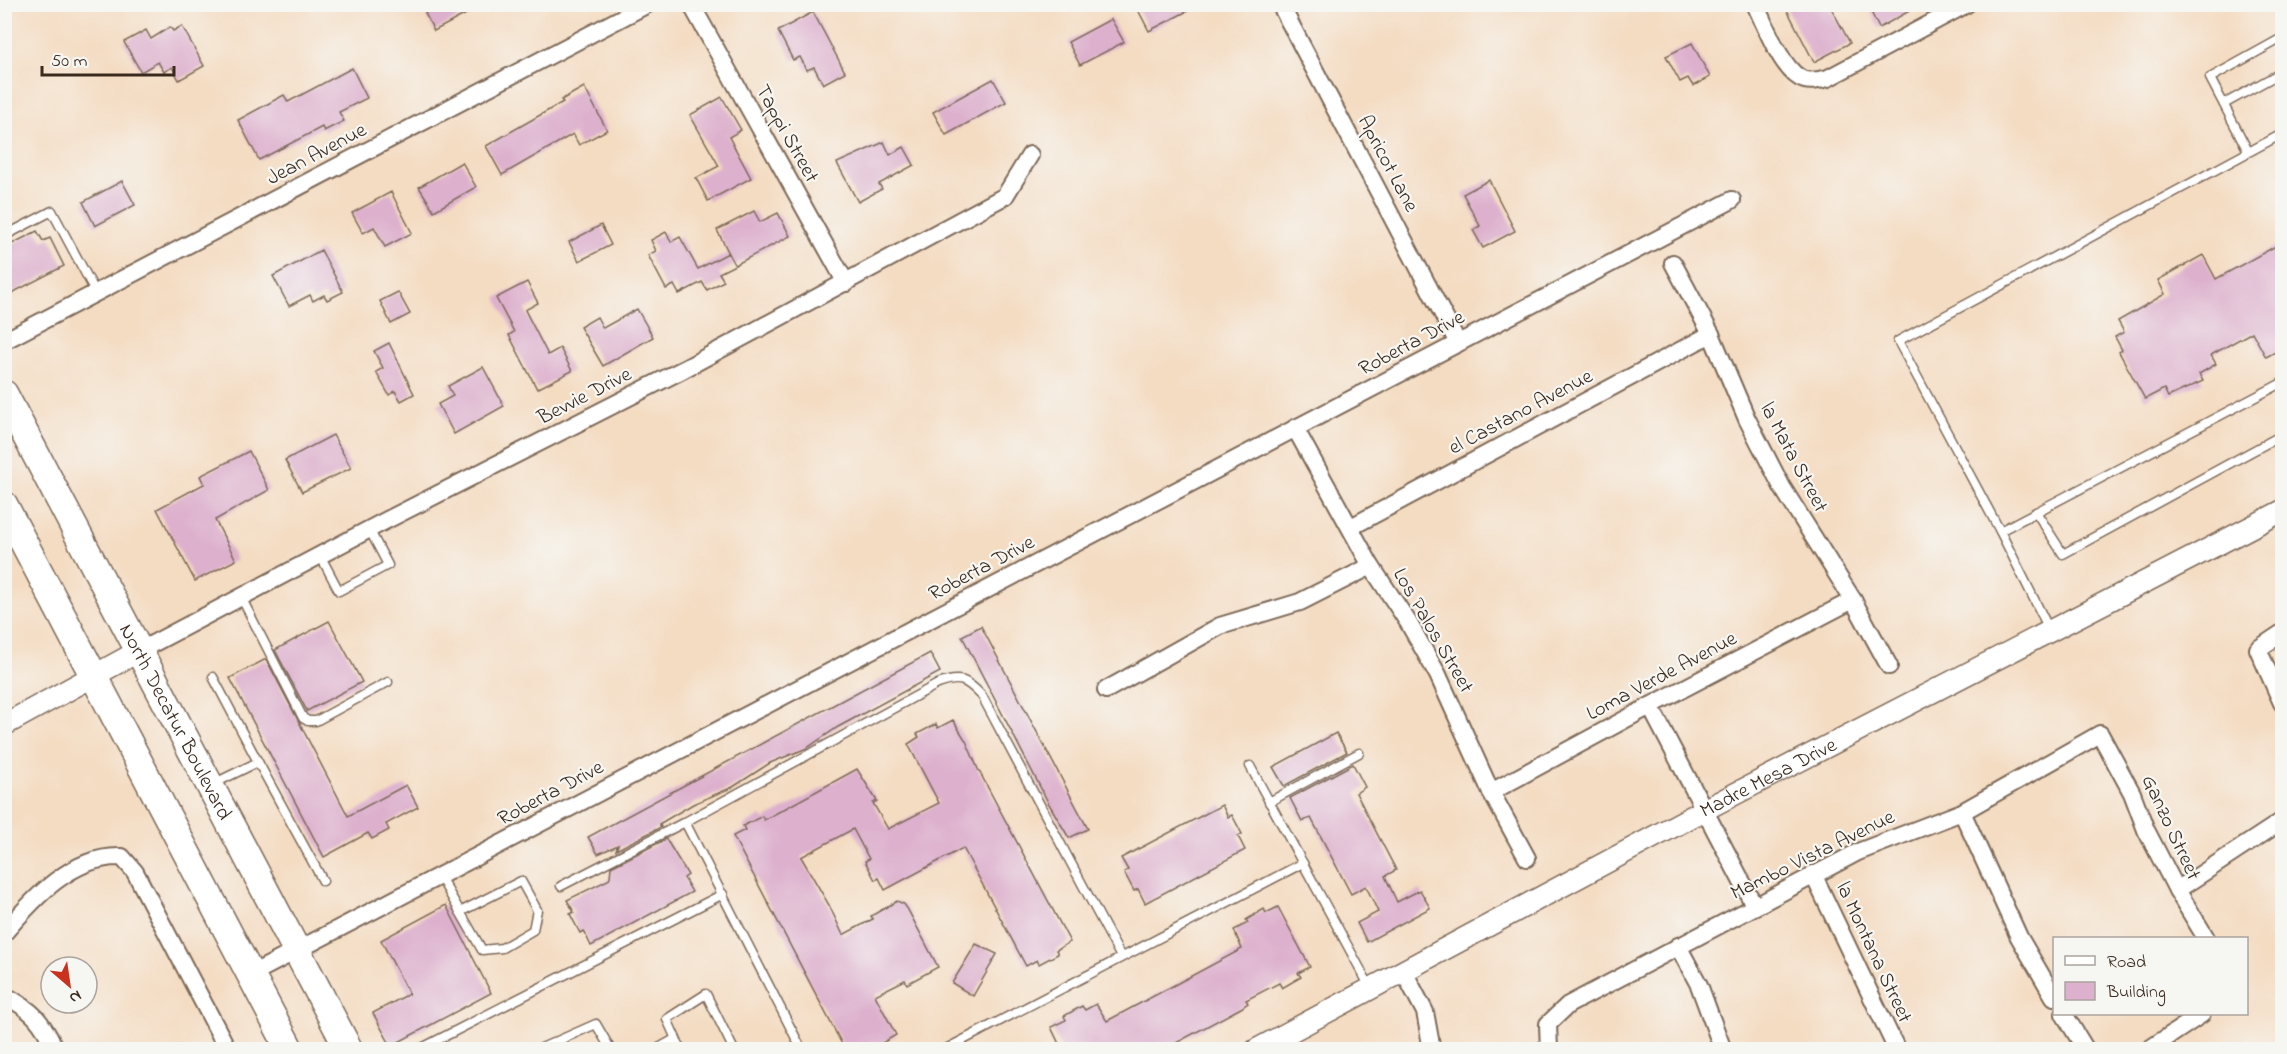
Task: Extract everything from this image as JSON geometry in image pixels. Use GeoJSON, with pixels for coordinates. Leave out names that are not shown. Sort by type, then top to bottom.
{"type":"FeatureCollection","features":[{"type":"Feature","properties":{"kind":"main road","name":"North Decatur Boulevard"},"geometry":{"type":"LineString","coordinates":[[4,394],[349,1050]]}},
{"type":"Feature","properties":{"kind":"main road"},"geometry":{"type":"LineString","coordinates":[[4,505],[250,975],[290,1046]]}},
{"type":"Feature","properties":{"kind":"street","name":"Jean Avenue"},"geometry":{"type":"LineString","coordinates":[[4,341],[648,4]]}},
{"type":"Feature","properties":{"kind":"street","name":"Tappi Street"},"geometry":{"type":"LineString","coordinates":[[691,4],[846,283]]}},
{"type":"Feature","properties":{"kind":"street","name":"Apricot Lane"},"geometry":{"type":"LineString","coordinates":[[1280,4],[1458,343]]}},
{"type":"Feature","properties":{"kind":"street"},"geometry":{"type":"LineString","coordinates":[[1755,4],[1788,68],[1801,79],[1815,81],[1828,78],[1967,4]]}},
{"type":"Feature","properties":{"kind":"street","name":"Bevvie Drive"},"geometry":{"type":"LineString","coordinates":[[139,651],[369,529],[674,374],[1005,196],[1030,155]]}},
{"type":"Feature","properties":{"kind":"street","name":"Roberta Drive"},"geometry":{"type":"LineString","coordinates":[[250,975],[1732,200]]}},
{"type":"Feature","properties":{"kind":"street","name":"la Mata Street"},"geometry":{"type":"LineString","coordinates":[[1674,263],[1782,488],[1853,600],[1889,666]]}},
{"type":"Feature","properties":{"kind":"street","name":"el Castano Avenue"},"geometry":{"type":"LineString","coordinates":[[1351,527],[1710,334]]}},
{"type":"Feature","properties":{"kind":"street","name":"Los Palos Street"},"geometry":{"type":"LineString","coordinates":[[1295,428],[1371,566],[1408,622],[1438,675],[1491,792],[1527,858]]}},
{"type":"Feature","properties":{"kind":"street","name":"Madre Mesa Drive"},"geometry":{"type":"LineString","coordinates":[[1256,1050],[1704,810],[2283,511]]}},
{"type":"Feature","properties":{"kind":"street"},"geometry":{"type":"LineString","coordinates":[[1106,690],[1220,626],[1300,602],[1371,566]]}},
{"type":"Feature","properties":{"kind":"street","name":"Loma Verde Avenue"},"geometry":{"type":"LineString","coordinates":[[1491,792],[1853,600]]}},
{"type":"Feature","properties":{"kind":"street"},"geometry":{"type":"LineString","coordinates":[[2283,633],[2258,649],[2283,703]]}},
{"type":"Feature","properties":{"kind":"street"},"geometry":{"type":"LineString","coordinates":[[4,725],[139,651]]}},
{"type":"Feature","properties":{"kind":"street"},"geometry":{"type":"LineString","coordinates":[[1650,706],[1754,905]]}},
{"type":"Feature","properties":{"kind":"street","name":"Mambo Vista Avenue"},"geometry":{"type":"LineString","coordinates":[[1549,1050],[1548,1023],[1568,1005],[1858,852],[1962,812],[2100,734]]}},
{"type":"Feature","properties":{"kind":"street","name":"Ganzo Street"},"geometry":{"type":"LineString","coordinates":[[2100,734],[2132,793],[2146,830],[2205,937]]}},
{"type":"Feature","properties":{"kind":"street"},"geometry":{"type":"LineString","coordinates":[[1962,812],[2019,938],[2053,994]]}},
{"type":"Feature","properties":{"kind":"street"},"geometry":{"type":"LineString","coordinates":[[2177,890],[2283,821]]}},
{"type":"Feature","properties":{"kind":"street"},"geometry":{"type":"LineString","coordinates":[[4,933],[50,885],[82,864],[107,856],[122,857],[135,873],[228,1050]]}},
{"type":"Feature","properties":{"kind":"street","name":"la Montana Street"},"geometry":{"type":"LineString","coordinates":[[1814,874],[1897,1050]]}},
{"type":"Feature","properties":{"kind":"street"},"geometry":{"type":"LineString","coordinates":[[1678,946],[1699,984],[1722,1050]]}},
{"type":"Feature","properties":{"kind":"street"},"geometry":{"type":"LineString","coordinates":[[1403,970],[1425,1012],[1432,1050]]}},
{"type":"Feature","properties":{"kind":"street"},"geometry":{"type":"LineString","coordinates":[[4,995],[18,1002],[41,1021],[56,1050]]}},
{"type":"Feature","properties":{"kind":"street"},"geometry":{"type":"LineString","coordinates":[[2065,1015],[2086,1050]]}},
{"type":"Feature","properties":{"kind":"street"},"geometry":{"type":"LineString","coordinates":[[2148,1050],[2200,1015]]}},
{"type":"Feature","properties":{"kind":"lane"},"geometry":{"type":"LineString","coordinates":[[2248,151],[2210,78],[2283,38]]}},
{"type":"Feature","properties":{"kind":"lane"},"geometry":{"type":"LineString","coordinates":[[2224,104],[2283,72]]}},
{"type":"Feature","properties":{"kind":"lane"},"geometry":{"type":"LineString","coordinates":[[2050,631],[2000,531],[1898,341],[2283,134]]}},
{"type":"Feature","properties":{"kind":"lane"},"geometry":{"type":"LineString","coordinates":[[4,236],[52,211],[96,293]]}},
{"type":"Feature","properties":{"kind":"lane"},"geometry":{"type":"LineString","coordinates":[[2000,531],[2283,384]]}},
{"type":"Feature","properties":{"kind":"lane"},"geometry":{"type":"LineString","coordinates":[[2036,512],[2063,554],[2283,435]]}},
{"type":"Feature","properties":{"kind":"lane"},"geometry":{"type":"LineString","coordinates":[[320,555],[339,591],[388,565],[369,529]]}},
{"type":"Feature","properties":{"kind":"lane"},"geometry":{"type":"LineString","coordinates":[[241,597],[303,718],[308,721],[316,721],[388,682]]}},
{"type":"Feature","properties":{"kind":"lane"},"geometry":{"type":"LineString","coordinates":[[213,677],[322,881]]}},
{"type":"Feature","properties":{"kind":"lane"},"geometry":{"type":"LineString","coordinates":[[561,886],[685,822],[938,684],[955,678],[970,683],[982,696],[1121,957]]}},
{"type":"Feature","properties":{"kind":"lane"},"geometry":{"type":"LineString","coordinates":[[1269,802],[1359,753]]}},
{"type":"Feature","properties":{"kind":"lane"},"geometry":{"type":"LineString","coordinates":[[210,786],[258,762]]}},
{"type":"Feature","properties":{"kind":"lane"},"geometry":{"type":"LineString","coordinates":[[1250,766],[1371,988]]}},
{"type":"Feature","properties":{"kind":"lane"},"geometry":{"type":"LineString","coordinates":[[685,822],[802,1050]]}},
{"type":"Feature","properties":{"kind":"lane"},"geometry":{"type":"LineString","coordinates":[[944,1050],[1303,863]]}},
{"type":"Feature","properties":{"kind":"lane"},"geometry":{"type":"LineString","coordinates":[[439,875],[460,912],[482,950],[502,948],[533,930],[537,910],[521,881],[460,912]]}},
{"type":"Feature","properties":{"kind":"lane"},"geometry":{"type":"LineString","coordinates":[[418,1050],[723,894]]}},
{"type":"Feature","properties":{"kind":"lane"},"geometry":{"type":"LineString","coordinates":[[681,1050],[668,1019],[706,994],[734,1050]]}},
{"type":"Feature","properties":{"kind":"lane"},"geometry":{"type":"LineString","coordinates":[[537,1050],[596,1024],[610,1050]]}},
{"type":"Feature","properties":{"kind":"lane"},"geometry":{"type":"LineString","coordinates":[[655,1050],[675,1039]]}},
{"type":"Feature","properties":{"kind":"building"},"geometry":{"type":"Polygon","coordinates":[[[441,4],[485,4],[434,31],[425,13],[441,4]]]}},
{"type":"Feature","properties":{"kind":"building"},"geometry":{"type":"Polygon","coordinates":[[[1135,4],[1201,4],[1149,31],[1135,4]]]}},
{"type":"Feature","properties":{"kind":"building"},"geometry":{"type":"Polygon","coordinates":[[[1784,4],[1829,4],[1850,43],[1814,62],[1784,4]]]}},
{"type":"Feature","properties":{"kind":"building"},"geometry":{"type":"Polygon","coordinates":[[[1867,4],[1922,4],[1879,28],[1867,4]]]}},
{"type":"Feature","properties":{"kind":"building"},"geometry":{"type":"Polygon","coordinates":[[[813,12],[845,72],[823,84],[814,67],[807,70],[800,57],[793,60],[778,31],[813,12]]]}},
{"type":"Feature","properties":{"kind":"building"},"geometry":{"type":"Polygon","coordinates":[[[1111,19],[1124,42],[1080,65],[1068,42],[1111,19]]]}},
{"type":"Feature","properties":{"kind":"building"},"geometry":{"type":"Polygon","coordinates":[[[182,26],[204,66],[179,80],[172,67],[164,72],[158,62],[141,72],[124,42],[146,30],[151,39],[170,27],[173,31],[182,26]]]}},
{"type":"Feature","properties":{"kind":"building"},"geometry":{"type":"Polygon","coordinates":[[[1692,43],[1710,77],[1693,86],[1688,78],[1680,82],[1666,56],[1692,43]]]}},
{"type":"Feature","properties":{"kind":"building"},"geometry":{"type":"Polygon","coordinates":[[[352,68],[367,98],[339,112],[344,121],[324,131],[322,127],[259,160],[238,120],[284,95],[288,102],[352,68]]]}},
{"type":"Feature","properties":{"kind":"building"},"geometry":{"type":"Polygon","coordinates":[[[993,79],[1006,102],[946,135],[933,112],[993,79]]]}},
{"type":"Feature","properties":{"kind":"building"},"geometry":{"type":"Polygon","coordinates":[[[584,87],[607,130],[579,145],[573,134],[502,175],[486,146],[563,102],[561,100],[584,87]]]}},
{"type":"Feature","properties":{"kind":"building"},"geometry":{"type":"Polygon","coordinates":[[[722,97],[741,130],[729,137],[751,178],[708,201],[696,178],[719,166],[690,115],[722,97]]]}},
{"type":"Feature","properties":{"kind":"building"},"geometry":{"type":"Polygon","coordinates":[[[884,142],[890,155],[904,147],[914,165],[879,184],[882,189],[858,202],[837,163],[884,142]]]}},
{"type":"Feature","properties":{"kind":"building"},"geometry":{"type":"Polygon","coordinates":[[[462,162],[476,187],[434,211],[419,187],[462,162]]]}},
{"type":"Feature","properties":{"kind":"building"},"geometry":{"type":"Polygon","coordinates":[[[1489,180],[1515,231],[1483,248],[1473,230],[1480,226],[1463,194],[1489,180]]]}},
{"type":"Feature","properties":{"kind":"building"},"geometry":{"type":"Polygon","coordinates":[[[122,181],[135,205],[95,226],[83,202],[122,181]]]}},
{"type":"Feature","properties":{"kind":"building"},"geometry":{"type":"Polygon","coordinates":[[[391,192],[412,233],[385,247],[374,227],[363,233],[352,213],[391,192]]]}},
{"type":"Feature","properties":{"kind":"building"},"geometry":{"type":"Polygon","coordinates":[[[754,211],[760,222],[778,213],[790,236],[735,265],[717,230],[754,211]]]}},
{"type":"Feature","properties":{"kind":"building"},"geometry":{"type":"Polygon","coordinates":[[[601,225],[611,245],[579,261],[569,242],[601,225]]]}},
{"type":"Feature","properties":{"kind":"building"},"geometry":{"type":"Polygon","coordinates":[[[37,231],[43,241],[50,238],[64,266],[8,295],[4,287],[4,248],[37,231]]]}},
{"type":"Feature","properties":{"kind":"building"},"geometry":{"type":"Polygon","coordinates":[[[666,232],[671,242],[680,237],[698,269],[728,253],[735,265],[719,273],[724,281],[707,290],[702,282],[679,294],[674,285],[666,289],[648,255],[656,251],[651,240],[666,232]]]}},
{"type":"Feature","properties":{"kind":"building"},"geometry":{"type":"Polygon","coordinates":[[[2283,242],[2283,348],[2266,357],[2252,332],[2211,355],[2216,364],[2199,374],[2203,381],[2168,397],[2164,389],[2145,399],[2119,352],[2122,350],[2115,337],[2124,332],[2118,321],[2165,294],[2158,280],[2203,255],[2216,279],[2283,242]]]}},
{"type":"Feature","properties":{"kind":"building"},"geometry":{"type":"Polygon","coordinates":[[[321,250],[343,292],[327,300],[324,295],[313,301],[310,295],[289,306],[273,276],[321,250]]]}},
{"type":"Feature","properties":{"kind":"building"},"geometry":{"type":"Polygon","coordinates":[[[527,282],[538,303],[525,310],[548,355],[560,348],[572,371],[537,389],[509,335],[514,332],[496,298],[527,282]]]}},
{"type":"Feature","properties":{"kind":"building"},"geometry":{"type":"Polygon","coordinates":[[[398,292],[410,314],[391,324],[380,301],[398,292]]]}},
{"type":"Feature","properties":{"kind":"building"},"geometry":{"type":"Polygon","coordinates":[[[637,309],[653,337],[603,366],[580,327],[597,317],[603,328],[637,309]]]}},
{"type":"Feature","properties":{"kind":"building"},"geometry":{"type":"Polygon","coordinates":[[[389,343],[414,394],[401,401],[395,391],[389,395],[376,372],[383,368],[374,351],[389,343]]]}},
{"type":"Feature","properties":{"kind":"building"},"geometry":{"type":"Polygon","coordinates":[[[483,367],[504,406],[454,434],[438,404],[453,396],[448,386],[483,367]]]}},
{"type":"Feature","properties":{"kind":"building"},"geometry":{"type":"Polygon","coordinates":[[[333,435],[351,468],[302,492],[285,460],[333,435]]]}},
{"type":"Feature","properties":{"kind":"building"},"geometry":{"type":"Polygon","coordinates":[[[249,451],[269,490],[215,520],[236,560],[195,581],[157,509],[204,484],[200,476],[249,451]]]}},
{"type":"Feature","properties":{"kind":"building"},"geometry":{"type":"Polygon","coordinates":[[[329,621],[362,682],[307,711],[275,650],[329,621]]]}},
{"type":"Feature","properties":{"kind":"building"},"geometry":{"type":"Polygon","coordinates":[[[981,626],[1088,829],[1069,838],[962,636],[981,626]]]}},
{"type":"Feature","properties":{"kind":"building"},"geometry":{"type":"Polygon","coordinates":[[[930,653],[940,672],[838,727],[807,748],[770,763],[733,787],[693,804],[659,824],[661,827],[616,850],[618,845],[598,854],[588,837],[930,653]]]}},
{"type":"Feature","properties":{"kind":"building"},"geometry":{"type":"Polygon","coordinates":[[[266,659],[348,816],[406,785],[418,807],[386,824],[389,830],[372,839],[368,833],[324,857],[230,678],[266,659]]]}},
{"type":"Feature","properties":{"kind":"building"},"geometry":{"type":"Polygon","coordinates":[[[953,720],[1070,942],[1056,950],[1058,954],[1039,964],[1037,960],[1026,966],[963,848],[885,890],[879,878],[875,880],[865,861],[869,859],[853,829],[801,857],[829,905],[843,935],[873,919],[871,916],[897,901],[904,904],[908,910],[938,967],[907,984],[905,980],[875,995],[896,1035],[882,1043],[885,1050],[845,1050],[733,836],[745,830],[743,826],[762,816],[764,820],[857,769],[877,801],[873,803],[888,829],[939,803],[908,744],[919,737],[917,734],[936,724],[938,728],[953,720]]]}},
{"type":"Feature","properties":{"kind":"building"},"geometry":{"type":"Polygon","coordinates":[[[1336,733],[1347,752],[1284,786],[1273,767],[1336,733]]]}},
{"type":"Feature","properties":{"kind":"building"},"geometry":{"type":"Polygon","coordinates":[[[1353,764],[1365,787],[1356,793],[1396,870],[1385,876],[1397,902],[1420,890],[1430,908],[1367,942],[1357,923],[1378,912],[1366,886],[1351,894],[1311,818],[1302,821],[1290,798],[1353,764]]]}},
{"type":"Feature","properties":{"kind":"building"},"geometry":{"type":"Polygon","coordinates":[[[1222,805],[1228,817],[1232,815],[1242,834],[1238,836],[1245,850],[1145,903],[1138,889],[1134,891],[1124,872],[1128,870],[1121,858],[1222,805]]]}},
{"type":"Feature","properties":{"kind":"building"},"geometry":{"type":"Polygon","coordinates":[[[666,839],[688,875],[684,878],[692,892],[591,946],[584,931],[580,933],[570,914],[574,912],[567,900],[608,880],[611,867],[666,839]]]}},
{"type":"Feature","properties":{"kind":"building"},"geometry":{"type":"Polygon","coordinates":[[[446,905],[491,993],[391,1046],[373,1013],[409,994],[381,940],[446,905]]]}},
{"type":"Feature","properties":{"kind":"building"},"geometry":{"type":"Polygon","coordinates":[[[1278,907],[1310,967],[1298,973],[1301,977],[1282,988],[1279,983],[1246,1000],[1248,1003],[1241,1008],[1163,1050],[1062,1050],[1051,1027],[1066,1020],[1064,1016],[1082,1006],[1085,1010],[1096,1004],[1107,1021],[1242,949],[1234,930],[1248,923],[1246,920],[1264,909],[1266,913],[1278,907]]]}},
{"type":"Feature","properties":{"kind":"building"},"geometry":{"type":"Polygon","coordinates":[[[976,944],[997,954],[973,996],[952,983],[976,944]]]}}]}
